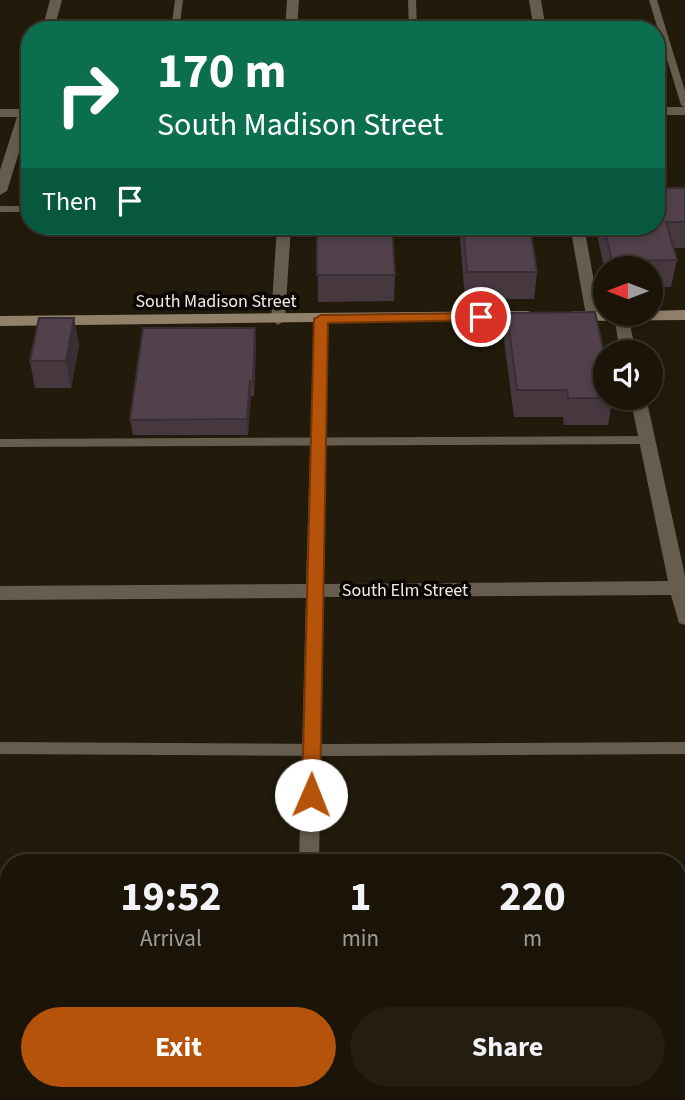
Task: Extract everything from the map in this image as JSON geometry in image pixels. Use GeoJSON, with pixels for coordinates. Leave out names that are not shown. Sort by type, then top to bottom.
{"type":"FeatureCollection","features":[{"type":"Feature","properties":{"kind":"main road"},"geometry":{"type":"LineString","coordinates":[[663,315],[685,315]]}},
{"type":"Feature","properties":{"kind":"main road","name":"South Madison Street"},"geometry":{"type":"LineString","coordinates":[[0,321],[537,316]]}},
{"type":"Feature","properties":{"kind":"main road"},"geometry":{"type":"LineString","coordinates":[[565,316],[593,316]]}},
{"type":"Feature","properties":{"kind":"street"},"geometry":{"type":"LineString","coordinates":[[50,21],[56,0]]}},
{"type":"Feature","properties":{"kind":"street"},"geometry":{"type":"LineString","coordinates":[[292,21],[293,0]]}},
{"type":"Feature","properties":{"kind":"street"},"geometry":{"type":"LineString","coordinates":[[535,0],[538,21]]}},
{"type":"Feature","properties":{"kind":"street"},"geometry":{"type":"LineString","coordinates":[[665,111],[685,111]]}},
{"type":"Feature","properties":{"kind":"street"},"geometry":{"type":"LineString","coordinates":[[0,113],[21,113]]}},
{"type":"Feature","properties":{"kind":"street"},"geometry":{"type":"LineString","coordinates":[[0,191],[21,130]]}},
{"type":"Feature","properties":{"kind":"street"},"geometry":{"type":"LineString","coordinates":[[278,320],[283,235]]}},
{"type":"Feature","properties":{"kind":"street"},"geometry":{"type":"LineString","coordinates":[[579,235],[593,316]]}},
{"type":"Feature","properties":{"kind":"street"},"geometry":{"type":"LineString","coordinates":[[309,854],[321,319]]}},
{"type":"Feature","properties":{"kind":"street"},"geometry":{"type":"LineString","coordinates":[[641,410],[682,588],[685,618]]}},
{"type":"Feature","properties":{"kind":"street","name":"South Elm Street"},"geometry":{"type":"LineString","coordinates":[[0,593],[682,588]]}},
{"type":"Feature","properties":{"kind":"lane"},"geometry":{"type":"LineString","coordinates":[[176,21],[179,0]]}},
{"type":"Feature","properties":{"kind":"lane"},"geometry":{"type":"LineString","coordinates":[[412,0],[413,21]]}},
{"type":"Feature","properties":{"kind":"lane"},"geometry":{"type":"LineString","coordinates":[[653,0],[659,21]]}},
{"type":"Feature","properties":{"kind":"lane"},"geometry":{"type":"LineString","coordinates":[[665,39],[685,105]]}},
{"type":"Feature","properties":{"kind":"lane"},"geometry":{"type":"LineString","coordinates":[[0,209],[21,209]]}},
{"type":"Feature","properties":{"kind":"lane"},"geometry":{"type":"LineString","coordinates":[[0,443],[647,440]]}},
{"type":"Feature","properties":{"kind":"lane"},"geometry":{"type":"LineString","coordinates":[[0,748],[685,748]]}},
{"type":"Feature","properties":{"kind":"building"},"geometry":{"type":"Polygon","coordinates":[[[665,188],[685,188],[685,222],[666,222],[677,260],[663,260],[663,256],[611,256],[606,235],[665,235],[665,188]]]}},
{"type":"Feature","properties":{"kind":"building"},"geometry":{"type":"Polygon","coordinates":[[[317,235],[393,235],[395,275],[317,275],[317,235]]]}},
{"type":"Feature","properties":{"kind":"building"},"geometry":{"type":"Polygon","coordinates":[[[464,235],[531,235],[537,272],[467,272],[464,235]]]}},
{"type":"Feature","properties":{"kind":"building"},"geometry":{"type":"Polygon","coordinates":[[[593,312],[593,326],[598,326],[601,340],[593,340],[593,398],[568,398],[567,390],[517,390],[507,313],[593,312]]]}},
{"type":"Feature","properties":{"kind":"building"},"geometry":{"type":"Polygon","coordinates":[[[39,318],[74,318],[66,361],[30,361],[39,318]]]}},
{"type":"Feature","properties":{"kind":"building"},"geometry":{"type":"Polygon","coordinates":[[[143,328],[255,328],[253,381],[250,381],[247,419],[130,420],[143,328]]]}},
{"type":"Feature","properties":{"kind":"route"},"geometry":{"type":"LineString","coordinates":[[311,795],[321,319],[481,317]]}}]}
